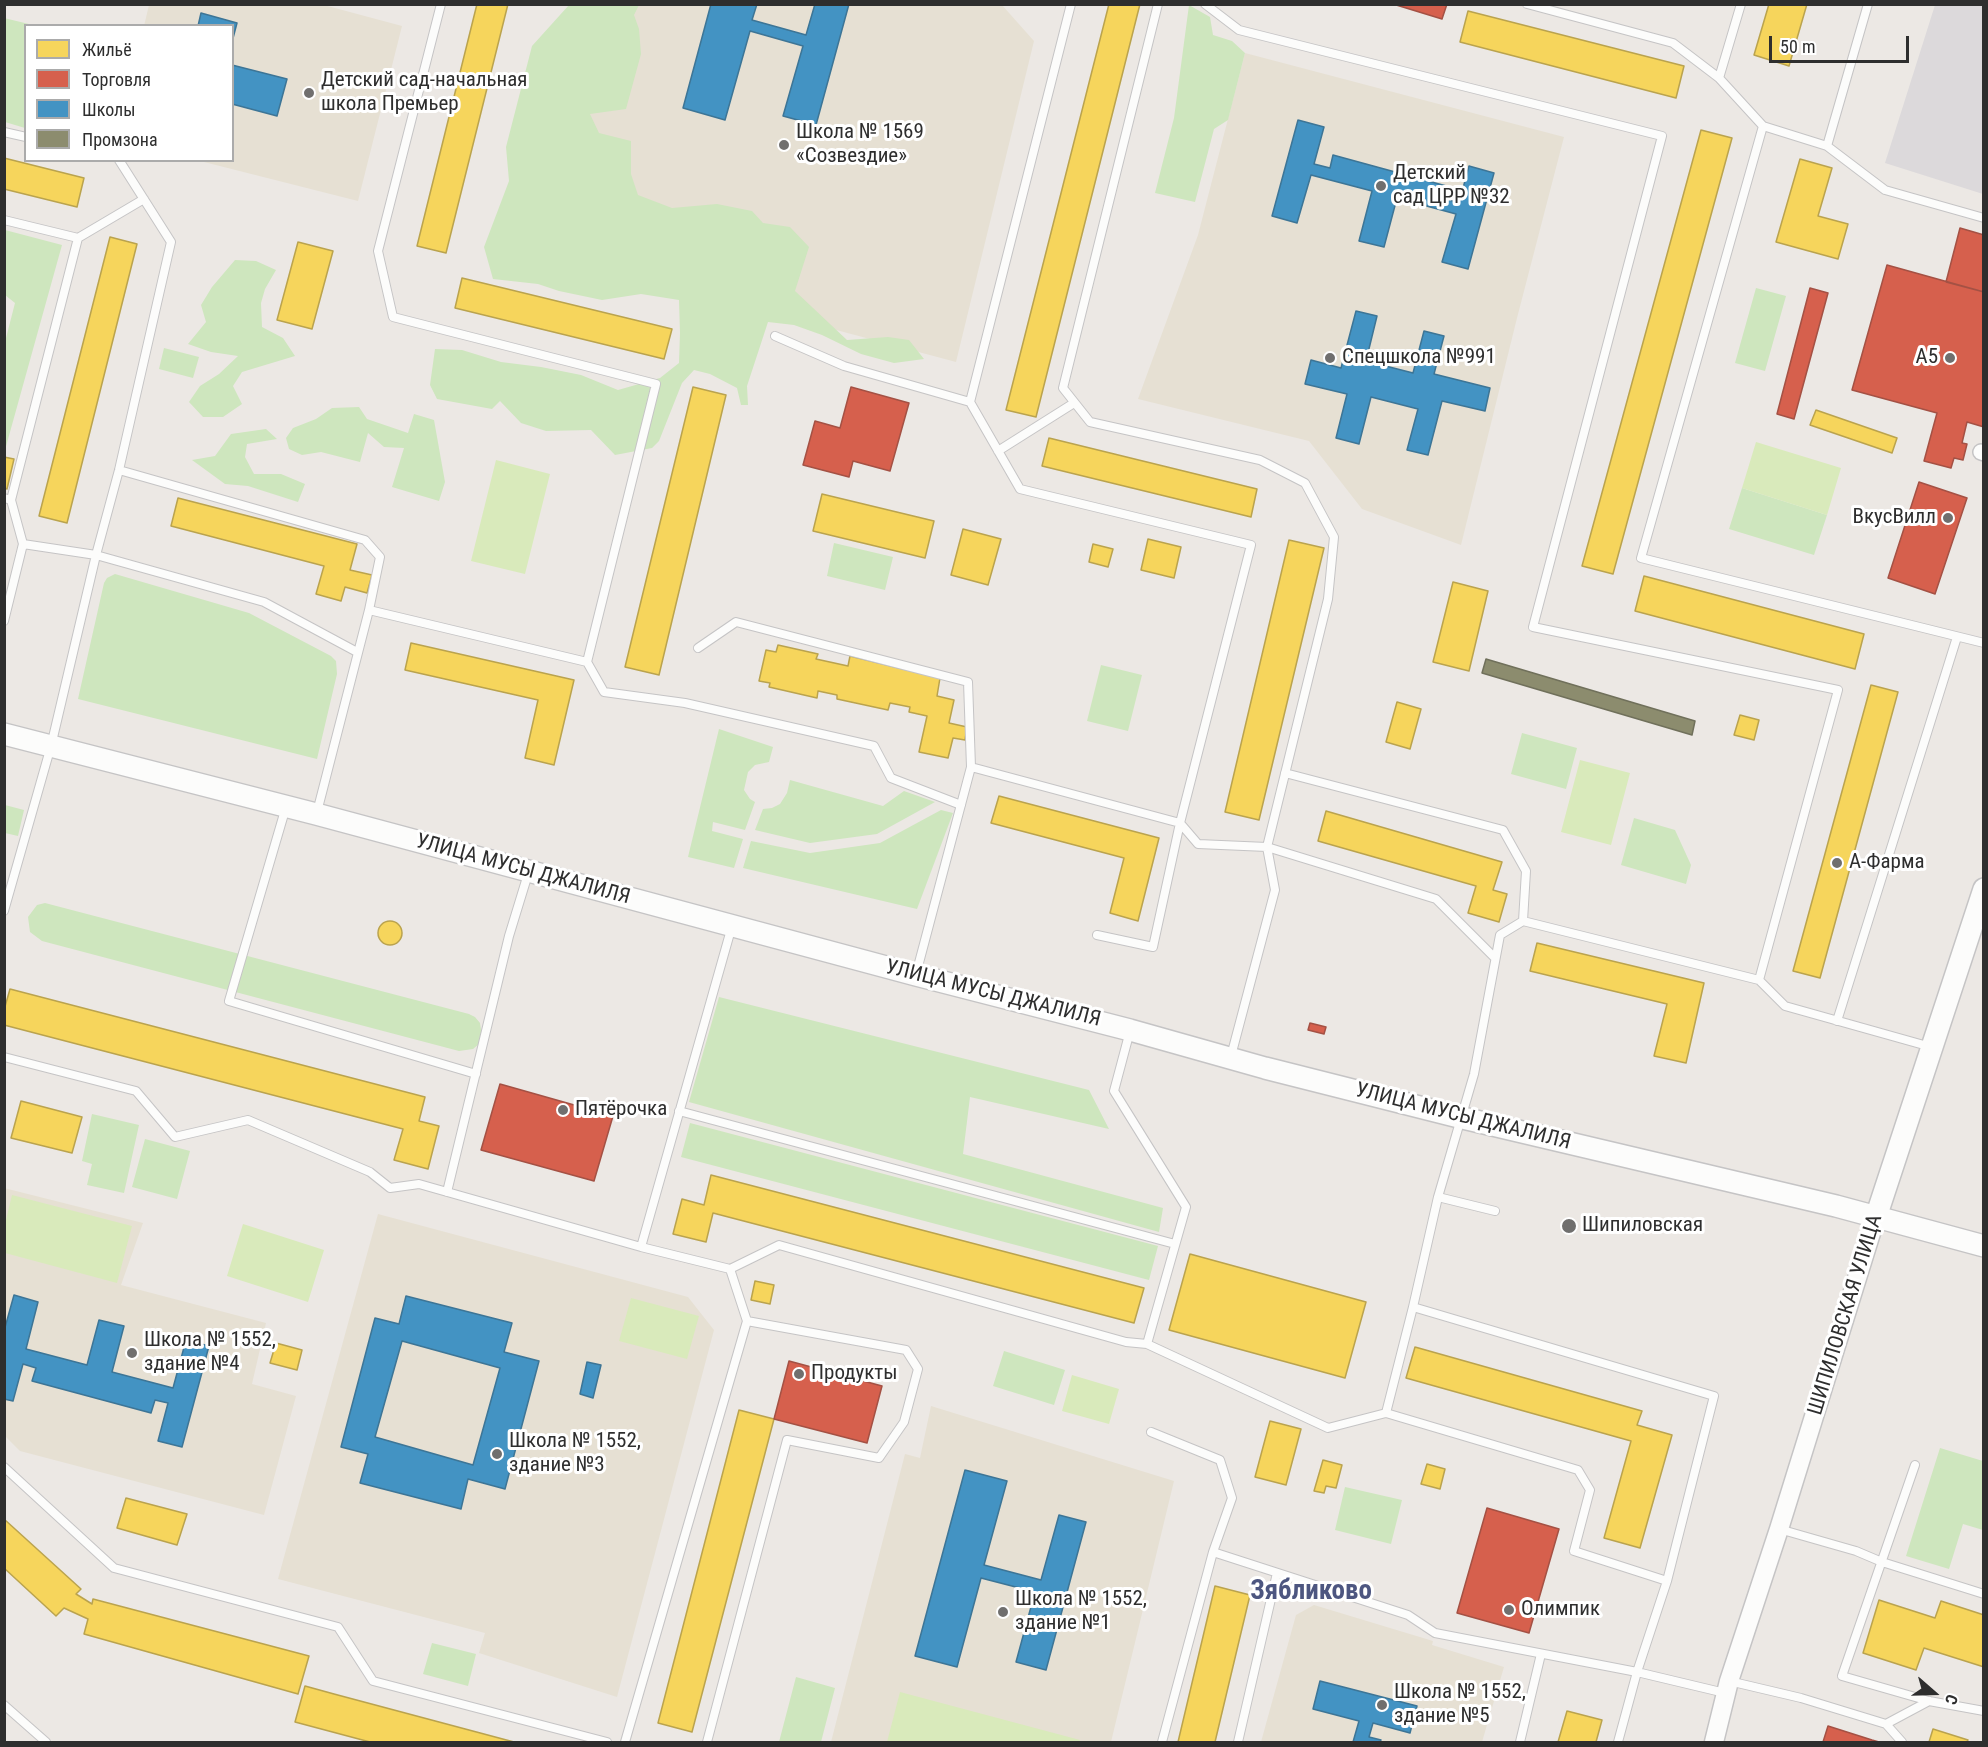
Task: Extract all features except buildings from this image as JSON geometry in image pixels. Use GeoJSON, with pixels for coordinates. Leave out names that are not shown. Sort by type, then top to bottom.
{"type":"FeatureCollection","features":[{"type":"Feature","properties":{"kind":"main road","name":"УЛИЦА МУСЫ ДЖАЛИЛЯ"},"geometry":{"type":"LineString","coordinates":[[4,734],[286,806],[916,975],[1130,1029],[1230,1058],[1462,1118],[1876,1216],[1983,1246]]}},
{"type":"Feature","properties":{"kind":"main road","name":"ШИПИЛОВСКАЯ УЛИЦА"},"geometry":{"type":"LineString","coordinates":[[1876,1216],[1983,889]]}},
{"type":"Feature","properties":{"kind":"street","name":"ШИПИЛОВСКАЯ УЛИЦА"},"geometry":{"type":"LineString","coordinates":[[1714,1743],[1727,1687],[1779,1529],[1876,1216]]}},
{"type":"Feature","properties":{"kind":"lane"},"geometry":{"type":"LineString","coordinates":[[441,4],[378,251],[393,317],[656,384],[587,662],[604,692],[685,703],[874,746],[891,778],[961,806]]}},
{"type":"Feature","properties":{"kind":"lane"},"geometry":{"type":"LineString","coordinates":[[1071,4],[970,402],[1020,489],[1251,545],[1180,823],[1153,947],[1097,935]]}},
{"type":"Feature","properties":{"kind":"lane"},"geometry":{"type":"LineString","coordinates":[[1158,4],[1063,388],[1090,422],[1260,460],[1305,483],[1334,537],[1328,599],[1267,847],[1275,890],[1230,1058]]}},
{"type":"Feature","properties":{"kind":"lane"},"geometry":{"type":"LineString","coordinates":[[1205,4],[1239,30],[1662,136],[1533,627],[1838,690],[1759,980]]}},
{"type":"Feature","properties":{"kind":"lane"},"geometry":{"type":"LineString","coordinates":[[1527,4],[1672,43],[1719,78],[1763,126],[1827,146],[1885,190],[1983,218]]}},
{"type":"Feature","properties":{"kind":"lane"},"geometry":{"type":"LineString","coordinates":[[1719,78],[1741,4]]}},
{"type":"Feature","properties":{"kind":"lane"},"geometry":{"type":"LineString","coordinates":[[1827,146],[1868,4]]}},
{"type":"Feature","properties":{"kind":"lane"},"geometry":{"type":"LineString","coordinates":[[1763,126],[1641,558],[1983,643]]}},
{"type":"Feature","properties":{"kind":"lane"},"geometry":{"type":"LineString","coordinates":[[4,132],[24,137]]}},
{"type":"Feature","properties":{"kind":"lane"},"geometry":{"type":"LineString","coordinates":[[4,911],[51,747],[96,555],[119,470],[171,242],[120,162]]}},
{"type":"Feature","properties":{"kind":"lane"},"geometry":{"type":"LineString","coordinates":[[4,220],[78,238],[144,200]]}},
{"type":"Feature","properties":{"kind":"lane"},"geometry":{"type":"LineString","coordinates":[[4,621],[23,544],[8,499],[78,238]]}},
{"type":"Feature","properties":{"kind":"lane"},"geometry":{"type":"LineString","coordinates":[[775,336],[844,366],[970,402]]}},
{"type":"Feature","properties":{"kind":"lane"},"geometry":{"type":"LineString","coordinates":[[998,451],[1074,403]]}},
{"type":"Feature","properties":{"kind":"lane"},"geometry":{"type":"LineString","coordinates":[[119,470],[365,540],[380,557],[369,610],[316,814]]}},
{"type":"Feature","properties":{"kind":"lane"},"geometry":{"type":"LineString","coordinates":[[23,544],[96,555],[264,602],[357,652]]}},
{"type":"Feature","properties":{"kind":"lane"},"geometry":{"type":"LineString","coordinates":[[369,610],[587,662]]}},
{"type":"Feature","properties":{"kind":"lane"},"geometry":{"type":"LineString","coordinates":[[698,648],[736,622],[968,682],[971,767],[916,975]]}},
{"type":"Feature","properties":{"kind":"lane"},"geometry":{"type":"LineString","coordinates":[[1837,1021],[1957,637]]}},
{"type":"Feature","properties":{"kind":"lane"},"geometry":{"type":"LineString","coordinates":[[971,767],[1180,823],[1198,844],[1267,847],[1436,898],[1495,958]]}},
{"type":"Feature","properties":{"kind":"lane"},"geometry":{"type":"LineString","coordinates":[[1285,773],[1503,831],[1526,871],[1523,921]]}},
{"type":"Feature","properties":{"kind":"lane"},"geometry":{"type":"LineString","coordinates":[[286,806],[229,1001],[476,1074]]}},
{"type":"Feature","properties":{"kind":"lane"},"geometry":{"type":"LineString","coordinates":[[447,1192],[509,936],[529,872]]}},
{"type":"Feature","properties":{"kind":"lane"},"geometry":{"type":"LineString","coordinates":[[1386,1413],[1438,1197],[1474,1074],[1500,935],[1523,921],[1759,980],[1785,1006],[1932,1048]]}},
{"type":"Feature","properties":{"kind":"lane"},"geometry":{"type":"LineString","coordinates":[[641,1247],[732,924]]}},
{"type":"Feature","properties":{"kind":"lane"},"geometry":{"type":"LineString","coordinates":[[1130,1029],[1114,1090],[1186,1206],[1147,1344]]}},
{"type":"Feature","properties":{"kind":"lane"},"geometry":{"type":"LineString","coordinates":[[4,1057],[136,1091],[175,1137],[248,1120],[369,1172],[390,1188],[420,1184],[641,1247],[730,1269],[779,1245],[1116,1340],[1147,1344],[1328,1428],[1386,1413],[1578,1470],[1590,1490],[1574,1551],[1667,1581]]}},
{"type":"Feature","properties":{"kind":"lane"},"geometry":{"type":"LineString","coordinates":[[679,1111],[1175,1244]]}},
{"type":"Feature","properties":{"kind":"lane"},"geometry":{"type":"LineString","coordinates":[[1438,1197],[1495,1211]]}},
{"type":"Feature","properties":{"kind":"lane"},"geometry":{"type":"LineString","coordinates":[[625,1743],[747,1321],[730,1269]]}},
{"type":"Feature","properties":{"kind":"lane"},"geometry":{"type":"LineString","coordinates":[[1413,1307],[1714,1396],[1667,1581],[1637,1672],[1618,1743]]}},
{"type":"Feature","properties":{"kind":"lane"},"geometry":{"type":"LineString","coordinates":[[707,1743],[787,1440],[879,1458],[904,1422],[918,1369],[906,1350],[747,1321]]}},
{"type":"Feature","properties":{"kind":"lane"},"geometry":{"type":"LineString","coordinates":[[1151,1432],[1220,1460],[1232,1498],[1213,1552],[1162,1743]]}},
{"type":"Feature","properties":{"kind":"lane"},"geometry":{"type":"LineString","coordinates":[[1916,1465],[1842,1676],[1929,1701],[1983,1712]]}},
{"type":"Feature","properties":{"kind":"lane"},"geometry":{"type":"LineString","coordinates":[[4,1467],[114,1568],[338,1627],[373,1681],[608,1743]]}},
{"type":"Feature","properties":{"kind":"lane"},"geometry":{"type":"LineString","coordinates":[[1779,1529],[1856,1551],[1882,1562],[1983,1594]]}},
{"type":"Feature","properties":{"kind":"lane"},"geometry":{"type":"LineString","coordinates":[[1213,1552],[1408,1615],[1435,1633],[1637,1672],[1801,1698],[1886,1724],[1902,1743]]}},
{"type":"Feature","properties":{"kind":"lane"},"geometry":{"type":"LineString","coordinates":[[1238,1743],[1277,1573]]}},
{"type":"Feature","properties":{"kind":"lane"},"geometry":{"type":"LineString","coordinates":[[1520,1743],[1541,1654]]}},
{"type":"Feature","properties":{"kind":"lane"},"geometry":{"type":"LineString","coordinates":[[1886,1724],[1929,1701]]}},
{"type":"Feature","properties":{"kind":"lane"},"geometry":{"type":"LineString","coordinates":[[4,1705],[46,1743]]}},
{"type":"Feature","properties":{"kind":"shaded area","name":"Детский сад-начальная школа Премьер"},"geometry":{"type":"Polygon","coordinates":[[[320,4],[402,26],[358,201],[204,162],[234,162],[234,24],[144,24],[149,5],[320,4]]]}},
{"type":"Feature","properties":{"kind":"shaded area","name":"Школа № 1569 «Созвездие»"},"geometry":{"type":"Polygon","coordinates":[[[595,5],[1002,5],[1034,41],[956,362],[533,249],[595,5]]]}},
{"type":"Feature","properties":{"kind":"shaded area"},"geometry":{"type":"Polygon","coordinates":[[[1935,5],[1983,5],[1983,194],[1885,163],[1935,5]]]}},
{"type":"Feature","properties":{"kind":"shaded area"},"geometry":{"type":"Polygon","coordinates":[[[1245,53],[1564,137],[1461,545],[1362,509],[1309,441],[1138,399],[1198,235],[1245,53]]]}},
{"type":"Feature","properties":{"kind":"shaded area","name":"Школа № 1552, здание №4"},"geometry":{"type":"Polygon","coordinates":[[[4,1188],[143,1223],[121,1285],[266,1323],[252,1384],[296,1396],[264,1515],[20,1451],[5,1436],[4,1188]]]}},
{"type":"Feature","properties":{"kind":"shaded area","name":"Школа № 1552, здание №3"},"geometry":{"type":"Polygon","coordinates":[[[378,1214],[688,1297],[714,1330],[617,1697],[479,1653],[485,1633],[278,1579],[378,1214]]]}},
{"type":"Feature","properties":{"kind":"shaded area","name":"Школа № 1552, здание №1"},"geometry":{"type":"Polygon","coordinates":[[[931,1406],[1174,1481],[1111,1742],[831,1742],[905,1454],[920,1458],[931,1406]]]}},
{"type":"Feature","properties":{"kind":"shaded area","name":"Школа № 1552, здание №5"},"geometry":{"type":"Polygon","coordinates":[[[1314,1605],[1433,1641],[1432,1645],[1504,1667],[1482,1742],[1261,1742],[1296,1615],[1314,1605]]]}},
{"type":"Feature","properties":{"kind":"green space"},"geometry":{"type":"Polygon","coordinates":[[[569,5],[639,5],[634,15],[639,29],[641,54],[626,109],[590,114],[599,133],[631,141],[631,174],[638,195],[672,208],[717,204],[752,211],[763,223],[790,227],[809,247],[795,291],[847,340],[888,337],[909,340],[924,359],[894,363],[861,354],[822,335],[794,325],[768,322],[747,386],[748,405],[741,405],[737,388],[710,374],[694,370],[682,383],[659,441],[652,448],[615,455],[591,430],[546,431],[521,423],[500,401],[492,409],[437,399],[430,385],[435,349],[462,350],[501,362],[581,375],[618,390],[660,378],[679,363],[679,300],[641,294],[602,300],[538,284],[493,279],[484,247],[509,181],[506,147],[532,46],[569,5]]]}},
{"type":"Feature","properties":{"kind":"green space"},"geometry":{"type":"Polygon","coordinates":[[[1189,5],[1210,17],[1213,35],[1232,41],[1245,53],[1228,120],[1214,129],[1195,202],[1155,193],[1174,118],[1189,5]]]}},
{"type":"Feature","properties":{"kind":"green space"},"geometry":{"type":"Polygon","coordinates":[[[4,18],[29,24],[24,24],[24,128],[5,122],[4,18]]]}},
{"type":"Feature","properties":{"kind":"green space"},"geometry":{"type":"Polygon","coordinates":[[[5,230],[62,245],[5,450],[5,342],[15,303],[5,295],[5,230]]]}},
{"type":"Feature","properties":{"kind":"green space"},"geometry":{"type":"Polygon","coordinates":[[[235,260],[256,261],[276,270],[265,289],[261,303],[262,327],[283,338],[295,356],[242,372],[233,386],[242,404],[223,417],[203,417],[189,402],[200,386],[219,374],[238,356],[211,352],[188,344],[206,322],[201,305],[212,287],[235,260]]]}},
{"type":"Feature","properties":{"kind":"green space"},"geometry":{"type":"Polygon","coordinates":[[[1756,288],[1786,296],[1765,371],[1735,363],[1756,288]]]}},
{"type":"Feature","properties":{"kind":"green space"},"geometry":{"type":"Polygon","coordinates":[[[164,348],[199,357],[193,378],[159,369],[164,348]]]}},
{"type":"Feature","properties":{"kind":"green space"},"geometry":{"type":"Polygon","coordinates":[[[359,407],[367,419],[408,433],[414,414],[434,420],[445,482],[439,501],[392,487],[404,448],[384,447],[368,433],[360,462],[321,452],[302,455],[289,449],[286,438],[293,428],[316,419],[332,408],[359,407]]]}},
{"type":"Feature","properties":{"kind":"green space"},"geometry":{"type":"Polygon","coordinates":[[[266,429],[277,439],[247,444],[245,457],[254,474],[281,474],[305,484],[298,502],[248,486],[225,484],[192,460],[215,456],[231,434],[266,429]]]}},
{"type":"Feature","properties":{"kind":"green space"},"geometry":{"type":"Polygon","coordinates":[[[1756,442],[1841,468],[1827,515],[1742,488],[1756,442]]]}},
{"type":"Feature","properties":{"kind":"green space"},"geometry":{"type":"Polygon","coordinates":[[[496,460],[550,474],[525,574],[471,561],[496,460]]]}},
{"type":"Feature","properties":{"kind":"green space"},"geometry":{"type":"Polygon","coordinates":[[[1742,488],[1827,515],[1814,555],[1729,529],[1742,488]]]}},
{"type":"Feature","properties":{"kind":"green space"},"geometry":{"type":"Polygon","coordinates":[[[834,543],[893,557],[885,590],[827,576],[834,543]]]}},
{"type":"Feature","properties":{"kind":"green space"},"geometry":{"type":"Polygon","coordinates":[[[115,574],[249,613],[331,656],[336,661],[337,674],[317,759],[78,699],[104,583],[107,578],[115,574]]]}},
{"type":"Feature","properties":{"kind":"green space"},"geometry":{"type":"Polygon","coordinates":[[[1101,665],[1142,675],[1128,731],[1087,721],[1101,665]]]}},
{"type":"Feature","properties":{"kind":"green space"},"geometry":{"type":"Polygon","coordinates":[[[719,729],[773,747],[769,762],[755,765],[748,772],[744,790],[755,802],[745,830],[713,822],[712,831],[743,839],[734,868],[688,857],[719,729]]]}},
{"type":"Feature","properties":{"kind":"green space"},"geometry":{"type":"Polygon","coordinates":[[[1522,733],[1577,748],[1566,789],[1511,774],[1522,733]]]}},
{"type":"Feature","properties":{"kind":"green space"},"geometry":{"type":"Polygon","coordinates":[[[1580,760],[1630,773],[1611,845],[1561,832],[1580,760]]]}},
{"type":"Feature","properties":{"kind":"green space"},"geometry":{"type":"Polygon","coordinates":[[[790,780],[883,806],[904,791],[935,802],[877,834],[810,843],[755,830],[763,809],[780,804],[787,793],[790,780]]]}},
{"type":"Feature","properties":{"kind":"green space"},"geometry":{"type":"Polygon","coordinates":[[[5,805],[24,810],[18,836],[5,833],[5,805]]]}},
{"type":"Feature","properties":{"kind":"green space"},"geometry":{"type":"Polygon","coordinates":[[[941,810],[953,813],[917,909],[743,868],[751,841],[810,853],[880,843],[941,810]]]}},
{"type":"Feature","properties":{"kind":"green space"},"geometry":{"type":"Polygon","coordinates":[[[1634,818],[1675,830],[1691,865],[1686,884],[1621,865],[1634,818]]]}},
{"type":"Feature","properties":{"kind":"green space"},"geometry":{"type":"Polygon","coordinates":[[[45,903],[469,1014],[480,1023],[482,1037],[473,1049],[459,1051],[42,941],[30,932],[28,917],[37,905],[45,903]]]}},
{"type":"Feature","properties":{"kind":"green space"},"geometry":{"type":"Polygon","coordinates":[[[719,997],[1089,1090],[1109,1129],[970,1097],[963,1154],[1163,1208],[1159,1232],[689,1102],[719,997]]]}},
{"type":"Feature","properties":{"kind":"green space"},"geometry":{"type":"Polygon","coordinates":[[[92,1114],[139,1125],[124,1193],[87,1185],[92,1164],[82,1161],[92,1114]]]}},
{"type":"Feature","properties":{"kind":"green space"},"geometry":{"type":"Polygon","coordinates":[[[690,1123],[1158,1246],[1149,1280],[681,1157],[690,1123]]]}},
{"type":"Feature","properties":{"kind":"green space"},"geometry":{"type":"Polygon","coordinates":[[[145,1139],[190,1151],[177,1199],[132,1187],[145,1139]]]}},
{"type":"Feature","properties":{"kind":"green space"},"geometry":{"type":"Polygon","coordinates":[[[12,1195],[132,1226],[117,1283],[5,1253],[5,1224],[12,1195]]]}},
{"type":"Feature","properties":{"kind":"green space"},"geometry":{"type":"Polygon","coordinates":[[[243,1224],[324,1250],[308,1302],[227,1276],[243,1224]]]}},
{"type":"Feature","properties":{"kind":"green space"},"geometry":{"type":"Polygon","coordinates":[[[631,1298],[699,1316],[687,1359],[619,1341],[631,1298]]]}},
{"type":"Feature","properties":{"kind":"green space"},"geometry":{"type":"Polygon","coordinates":[[[1004,1351],[1065,1370],[1054,1405],[993,1386],[1004,1351]]]}},
{"type":"Feature","properties":{"kind":"green space"},"geometry":{"type":"Polygon","coordinates":[[[1072,1375],[1119,1389],[1109,1424],[1062,1411],[1072,1375]]]}},
{"type":"Feature","properties":{"kind":"green space"},"geometry":{"type":"Polygon","coordinates":[[[1940,1448],[1983,1461],[1983,1530],[1963,1524],[1949,1569],[1906,1556],[1940,1448]]]}},
{"type":"Feature","properties":{"kind":"green space"},"geometry":{"type":"Polygon","coordinates":[[[1345,1487],[1402,1500],[1391,1544],[1335,1530],[1345,1487]]]}},
{"type":"Feature","properties":{"kind":"green space"},"geometry":{"type":"Polygon","coordinates":[[[432,1643],[476,1654],[468,1686],[423,1674],[432,1643]]]}},
{"type":"Feature","properties":{"kind":"green space"},"geometry":{"type":"Polygon","coordinates":[[[796,1677],[835,1688],[821,1742],[779,1742],[796,1677]]]}},
{"type":"Feature","properties":{"kind":"green space"},"geometry":{"type":"Polygon","coordinates":[[[900,1692],[1080,1740],[1079,1742],[887,1742],[900,1692]]]}},
{"type":"Feature","properties":{"kind":"place","name":"Детский сад-начальная школа Премьер"},"geometry":{"type":"Point","coordinates":[309,93]}},
{"type":"Feature","properties":{"kind":"place","name":"Школа № 1569 «Созвездие»"},"geometry":{"type":"Point","coordinates":[784,145]}},
{"type":"Feature","properties":{"kind":"place","name":"Детский сад ЦРР №32"},"geometry":{"type":"Point","coordinates":[1381,186]}},
{"type":"Feature","properties":{"kind":"place","name":"Спецшкола №991"},"geometry":{"type":"Point","coordinates":[1330,358]}},
{"type":"Feature","properties":{"kind":"place","name":"А5"},"geometry":{"type":"Point","coordinates":[1950,358]}},
{"type":"Feature","properties":{"kind":"place","name":"ВкусВилл"},"geometry":{"type":"Point","coordinates":[1948,518]}},
{"type":"Feature","properties":{"kind":"place","name":"А-Фарма"},"geometry":{"type":"Point","coordinates":[1837,863]}},
{"type":"Feature","properties":{"kind":"place","name":"Пятёрочка"},"geometry":{"type":"Point","coordinates":[563,1110]}},
{"type":"Feature","properties":{"kind":"place","name":"Шипиловская"},"geometry":{"type":"Point","coordinates":[1569,1226]}},
{"type":"Feature","properties":{"kind":"place","name":"Школа № 1552, здание №4"},"geometry":{"type":"Point","coordinates":[132,1353]}},
{"type":"Feature","properties":{"kind":"place","name":"Продукты"},"geometry":{"type":"Point","coordinates":[799,1374]}},
{"type":"Feature","properties":{"kind":"place","name":"Школа № 1552, здание №3"},"geometry":{"type":"Point","coordinates":[497,1454]}},
{"type":"Feature","properties":{"kind":"place","name":"Олимпик"},"geometry":{"type":"Point","coordinates":[1509,1610]}},
{"type":"Feature","properties":{"kind":"place","name":"Школа № 1552, здание №1"},"geometry":{"type":"Point","coordinates":[1003,1612]}},
{"type":"Feature","properties":{"kind":"place","name":"Школа № 1552, здание №5"},"geometry":{"type":"Point","coordinates":[1382,1705]}},
{"type":"Feature","properties":{"kind":"district","name":"Зябликово"},"geometry":{"type":"Point","coordinates":[1311,1592]}}]}
